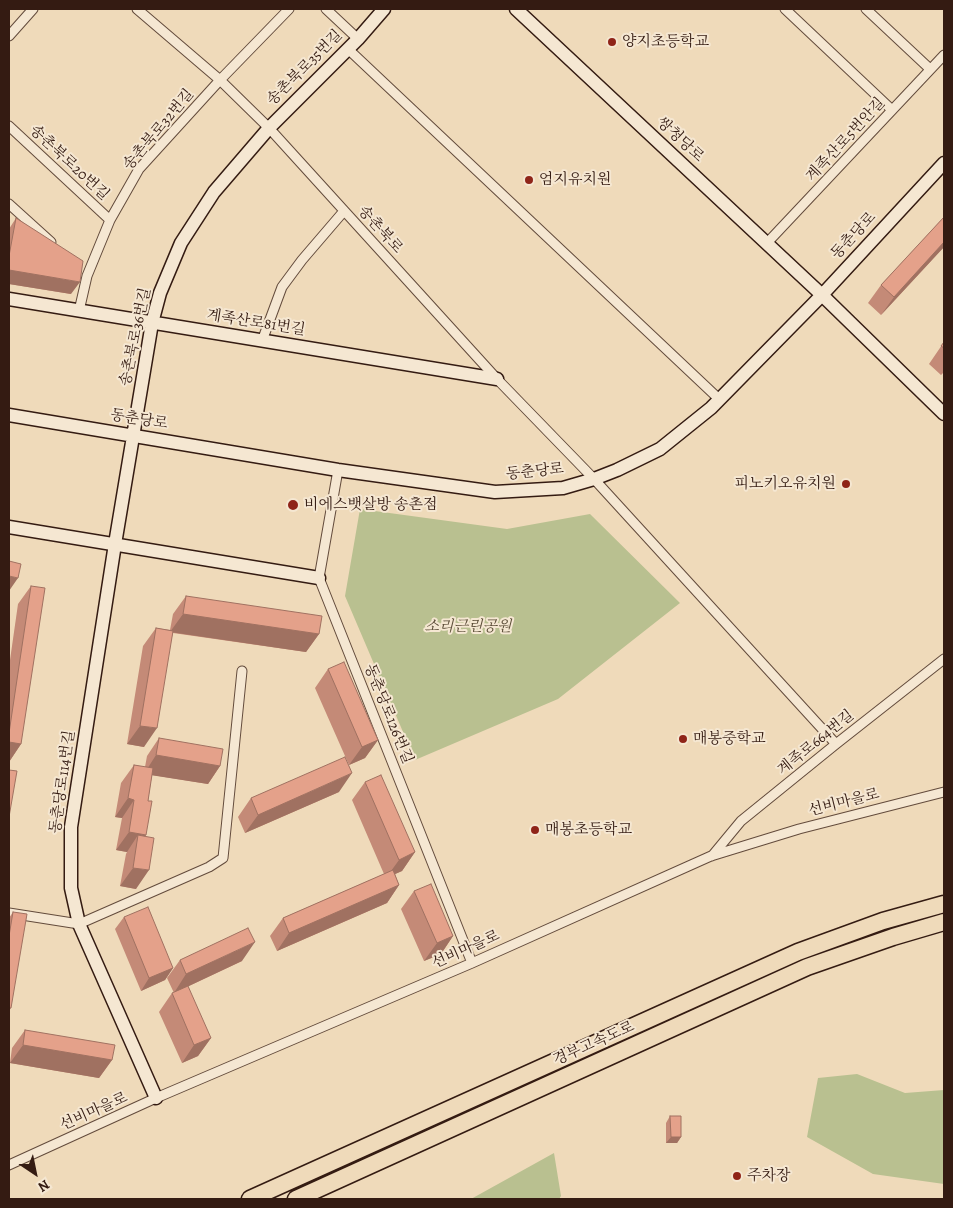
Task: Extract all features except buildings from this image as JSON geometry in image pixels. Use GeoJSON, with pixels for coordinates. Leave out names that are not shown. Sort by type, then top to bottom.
{"type":"FeatureCollection","features":[{"type":"Feature","properties":{"kind":"highway","name":"경부고속도로"},"geometry":{"type":"LineString","coordinates":[[250,1199],[798,952],[883,921],[944,904]]}},
{"type":"Feature","properties":{"kind":"highway","name":"경부고속도로"},"geometry":{"type":"LineString","coordinates":[[296,1199],[807,967],[893,937],[944,922]]}},
{"type":"Feature","properties":{"kind":"main road","name":"송촌북로35번길"},"geometry":{"type":"LineString","coordinates":[[269,128],[358,39],[384,9]]}},
{"type":"Feature","properties":{"kind":"main road","name":"쌍청당로"},"geometry":{"type":"LineString","coordinates":[[516,9],[822,295],[944,414]]}},
{"type":"Feature","properties":{"kind":"main road","name":"송촌북로36번길"},"geometry":{"type":"LineString","coordinates":[[132,435],[152,323],[160,293],[181,243],[214,192],[269,128]]}},
{"type":"Feature","properties":{"kind":"main road","name":"동춘당로"},"geometry":{"type":"LineString","coordinates":[[9,416],[338,470],[495,492],[563,488],[617,470],[660,449],[711,408],[822,295],[944,163]]}},
{"type":"Feature","properties":{"kind":"main road","name":"계족산로81번길"},"geometry":{"type":"LineString","coordinates":[[9,299],[497,379]]}},
{"type":"Feature","properties":{"kind":"main road","name":"동춘당로114번길"},"geometry":{"type":"LineString","coordinates":[[132,435],[71,827],[71,888],[79,924],[156,1098]]}},
{"type":"Feature","properties":{"kind":"main road"},"geometry":{"type":"LineString","coordinates":[[9,527],[319,578]]}},
{"type":"Feature","properties":{"kind":"street"},"geometry":{"type":"LineString","coordinates":[[9,36],[33,9]]}},
{"type":"Feature","properties":{"kind":"street","name":"송촌북로"},"geometry":{"type":"LineString","coordinates":[[137,9],[220,80],[269,128],[497,379],[594,479],[836,744]]}},
{"type":"Feature","properties":{"kind":"street","name":"송촌북로32번길"},"geometry":{"type":"LineString","coordinates":[[79,311],[87,276],[110,220],[139,169],[220,80],[289,9]]}},
{"type":"Feature","properties":{"kind":"street"},"geometry":{"type":"LineString","coordinates":[[326,9],[358,39]]}},
{"type":"Feature","properties":{"kind":"street"},"geometry":{"type":"LineString","coordinates":[[785,9],[892,110]]}},
{"type":"Feature","properties":{"kind":"street"},"geometry":{"type":"LineString","coordinates":[[866,9],[930,69]]}},
{"type":"Feature","properties":{"kind":"street"},"geometry":{"type":"LineString","coordinates":[[348,49],[719,399]]}},
{"type":"Feature","properties":{"kind":"street","name":"계족산로5번안길"},"geometry":{"type":"LineString","coordinates":[[767,243],[944,55]]}},
{"type":"Feature","properties":{"kind":"street","name":"송촌북로20번길"},"geometry":{"type":"LineString","coordinates":[[9,126],[110,220]]}},
{"type":"Feature","properties":{"kind":"street"},"geometry":{"type":"LineString","coordinates":[[9,204],[58,249]]}},
{"type":"Feature","properties":{"kind":"street"},"geometry":{"type":"LineString","coordinates":[[262,341],[282,287],[302,260],[344,211]]}},
{"type":"Feature","properties":{"kind":"street"},"geometry":{"type":"LineString","coordinates":[[80,269],[87,276]]}},
{"type":"Feature","properties":{"kind":"street"},"geometry":{"type":"LineString","coordinates":[[319,578],[338,470]]}},
{"type":"Feature","properties":{"kind":"street","name":"동춘당로126번길"},"geometry":{"type":"LineString","coordinates":[[319,578],[472,963]]}},
{"type":"Feature","properties":{"kind":"street","name":"계족로664번길"},"geometry":{"type":"LineString","coordinates":[[711,856],[741,821],[944,659]]}},
{"type":"Feature","properties":{"kind":"street"},"geometry":{"type":"LineString","coordinates":[[9,913],[79,924],[209,867],[223,858],[242,671]]}},
{"type":"Feature","properties":{"kind":"street","name":"선비마을로"},"geometry":{"type":"LineString","coordinates":[[9,1165],[156,1098],[472,963],[711,856],[799,829],[944,792]]}},
{"type":"Feature","properties":{"kind":"green space","name":"소리근린공원"},"geometry":{"type":"Polygon","coordinates":[[[360,509],[507,529],[590,514],[680,603],[558,699],[415,760],[345,596],[360,509]]]}},
{"type":"Feature","properties":{"kind":"green space"},"geometry":{"type":"Polygon","coordinates":[[[857,1074],[905,1093],[944,1090],[944,1184],[873,1174],[807,1137],[818,1078],[857,1074]]]}},
{"type":"Feature","properties":{"kind":"green space"},"geometry":{"type":"Polygon","coordinates":[[[554,1153],[561,1196],[559,1199],[471,1199],[554,1153]]]}},
{"type":"Feature","properties":{"kind":"place","name":"양지초등학교"},"geometry":{"type":"Point","coordinates":[612,42]}},
{"type":"Feature","properties":{"kind":"place","name":"엄지유치원"},"geometry":{"type":"Point","coordinates":[529,180]}},
{"type":"Feature","properties":{"kind":"place","name":"피노키오유치원"},"geometry":{"type":"Point","coordinates":[846,484]}},
{"type":"Feature","properties":{"kind":"place","name":"비에스뱃살방 송촌점"},"geometry":{"type":"Point","coordinates":[293,505]}},
{"type":"Feature","properties":{"kind":"place","name":"매봉중학교"},"geometry":{"type":"Point","coordinates":[683,739]}},
{"type":"Feature","properties":{"kind":"place","name":"매봉초등학교"},"geometry":{"type":"Point","coordinates":[535,830]}},
{"type":"Feature","properties":{"kind":"place","name":"주차장"},"geometry":{"type":"Point","coordinates":[737,1176]}}]}
